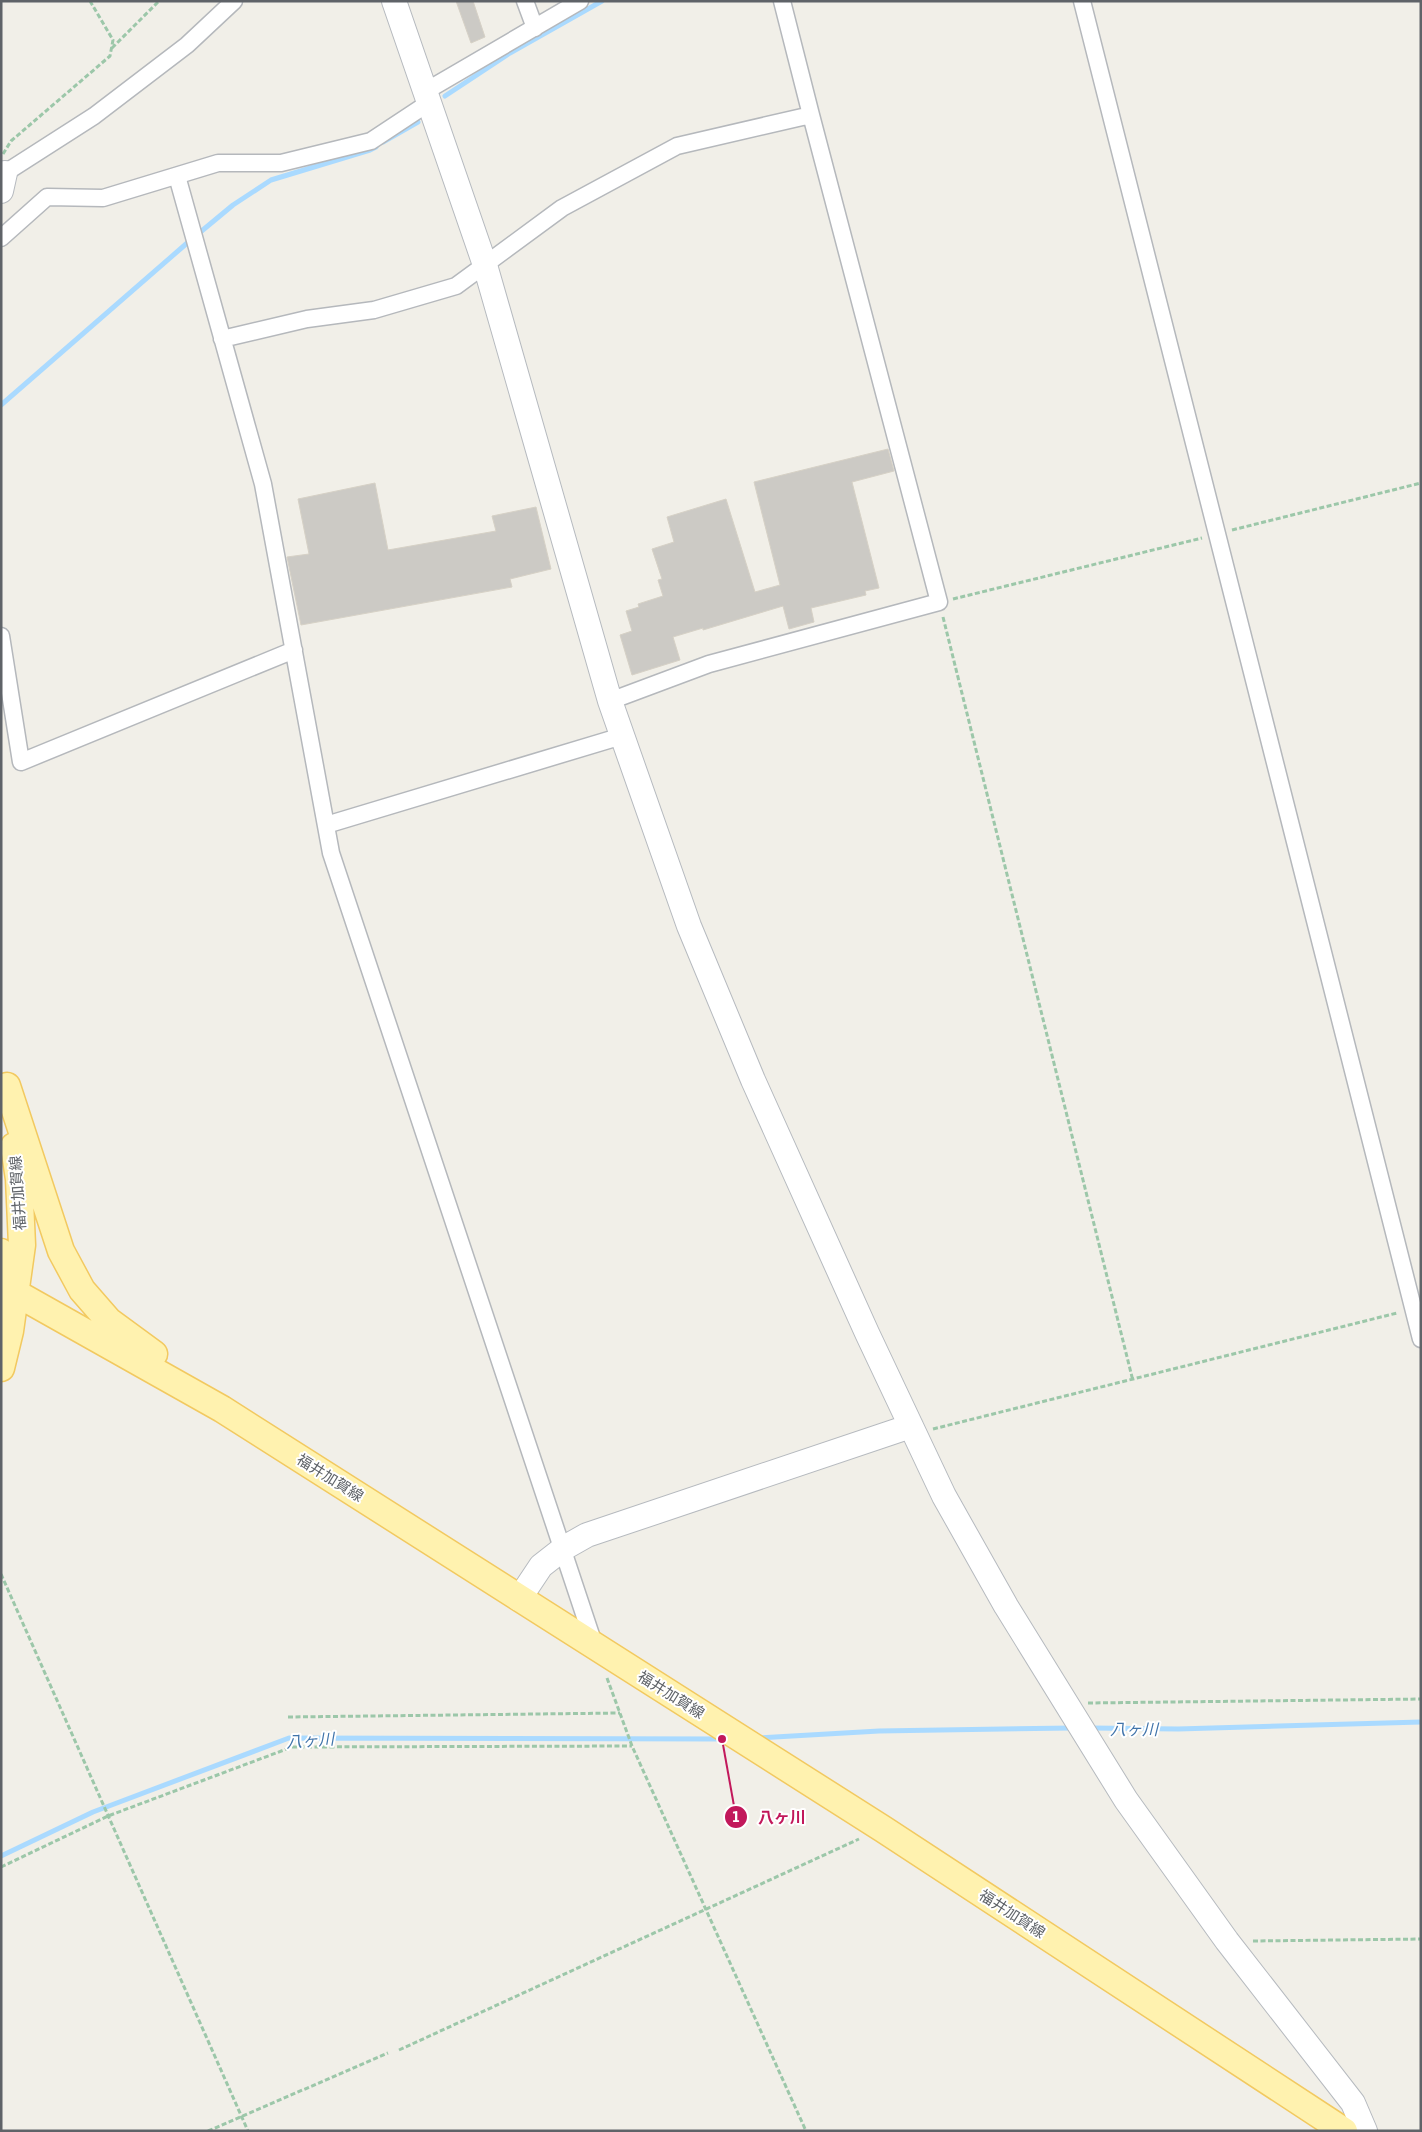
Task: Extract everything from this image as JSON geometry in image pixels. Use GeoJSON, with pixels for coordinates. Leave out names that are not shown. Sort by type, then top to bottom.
{"type":"FeatureCollection","features":[{"type":"Feature","properties":{"kind":"main road","name":"福井加賀線"},"geometry":{"type":"LineString","coordinates":[[4,1076],[19,1179],[22,1244],[7,1291],[222,1409],[883,1829],[1344,2131]]}},
{"type":"Feature","properties":{"kind":"main road"},"geometry":{"type":"LineString","coordinates":[[4,1076],[62,1251],[82,1290],[110,1321],[175,1370],[222,1409]]}},
{"type":"Feature","properties":{"kind":"main road"},"geometry":{"type":"LineString","coordinates":[[1,1252],[7,1291],[10,1331],[1,1368]]}},
{"type":"Feature","properties":{"kind":"street"},"geometry":{"type":"LineString","coordinates":[[2,174],[94,116],[187,45],[234,1]]}},
{"type":"Feature","properties":{"kind":"street"},"geometry":{"type":"LineString","coordinates":[[394,1],[485,265],[610,701],[688,926],[723,1010],[867,1333],[944,1496],[1001,1598],[1069,1710],[1126,1800],[1227,1941],[1353,2103],[1365,2131]]}},
{"type":"Feature","properties":{"kind":"street"},"geometry":{"type":"LineString","coordinates":[[525,1],[535,28]]}},
{"type":"Feature","properties":{"kind":"street"},"geometry":{"type":"LineString","coordinates":[[1,238],[47,197],[103,198],[218,164],[280,163],[372,141],[428,97],[580,1]]}},
{"type":"Feature","properties":{"kind":"street"},"geometry":{"type":"LineString","coordinates":[[610,701],[709,664],[939,602],[810,115],[782,1]]}},
{"type":"Feature","properties":{"kind":"street"},"geometry":{"type":"LineString","coordinates":[[1082,1],[1421,1339]]}},
{"type":"Feature","properties":{"kind":"street"},"geometry":{"type":"LineString","coordinates":[[222,339],[307,320],[374,310],[456,286],[562,208],[677,146],[810,115]]}},
{"type":"Feature","properties":{"kind":"street"},"geometry":{"type":"LineString","coordinates":[[177,176],[263,484],[334,863],[564,1548],[595,1647]]}},
{"type":"Feature","properties":{"kind":"street"},"geometry":{"type":"LineString","coordinates":[[1,636],[21,762],[294,650]]}},
{"type":"Feature","properties":{"kind":"street"},"geometry":{"type":"LineString","coordinates":[[326,825],[622,736]]}},
{"type":"Feature","properties":{"kind":"street"},"geometry":{"type":"LineString","coordinates":[[519,1599],[541,1566],[564,1548],[587,1535],[913,1430]]}},
{"type":"Feature","properties":{"kind":"path"},"geometry":{"type":"LineString","coordinates":[[2,174],[11,141],[110,56],[113,40],[90,1]]}},
{"type":"Feature","properties":{"kind":"path"},"geometry":{"type":"LineString","coordinates":[[111,49],[159,1]]}},
{"type":"Feature","properties":{"kind":"path"},"geometry":{"type":"LineString","coordinates":[[1133,1380],[939,602],[1421,483]]}},
{"type":"Feature","properties":{"kind":"path"},"geometry":{"type":"LineString","coordinates":[[913,1430],[1133,1380],[1413,1309]]}},
{"type":"Feature","properties":{"kind":"path"},"geometry":{"type":"LineString","coordinates":[[1,1574],[248,2131]]}},
{"type":"Feature","properties":{"kind":"path"},"geometry":{"type":"LineString","coordinates":[[595,1647],[632,1746],[806,2131]]}},
{"type":"Feature","properties":{"kind":"path"},"geometry":{"type":"LineString","coordinates":[[1069,1710],[1085,1703],[1421,1698]]}},
{"type":"Feature","properties":{"kind":"path"},"geometry":{"type":"LineString","coordinates":[[288,1717],[620,1713]]}},
{"type":"Feature","properties":{"kind":"path"},"geometry":{"type":"LineString","coordinates":[[1,1867],[108,1816],[292,1747],[632,1746]]}},
{"type":"Feature","properties":{"kind":"path"},"geometry":{"type":"LineString","coordinates":[[399,2050],[883,1829]]}},
{"type":"Feature","properties":{"kind":"path"},"geometry":{"type":"LineString","coordinates":[[1227,1941],[1421,1939]]}},
{"type":"Feature","properties":{"kind":"path"},"geometry":{"type":"LineString","coordinates":[[208,2131],[388,2053]]}},
{"type":"Feature","properties":{"kind":"building"},"geometry":{"type":"Polygon","coordinates":[[[456,1],[473,1],[485,37],[471,43],[456,1]]]}},
{"type":"Feature","properties":{"kind":"building"},"geometry":{"type":"Polygon","coordinates":[[[888,449],[894,471],[852,482],[879,588],[865,591],[866,595],[811,608],[814,622],[789,629],[783,606],[673,637],[680,660],[632,675],[620,635],[632,631],[626,611],[639,607],[638,604],[663,596],[658,580],[662,579],[652,549],[674,542],[667,517],[726,499],[755,592],[780,585],[754,482],[888,449]]]}},
{"type":"Feature","properties":{"kind":"building"},"geometry":{"type":"Polygon","coordinates":[[[375,483],[388,550],[496,531],[492,516],[536,507],[551,569],[510,579],[512,587],[301,625],[287,557],[309,554],[298,499],[375,483]]]}},
{"type":"Feature","properties":{"kind":"waterway"},"geometry":{"type":"LineString","coordinates":[[445,96],[510,53],[602,1]]}},
{"type":"Feature","properties":{"kind":"waterway"},"geometry":{"type":"LineString","coordinates":[[383,142],[418,122]]}},
{"type":"Feature","properties":{"kind":"waterway"},"geometry":{"type":"LineString","coordinates":[[1,405],[233,205],[271,180],[376,147]]}},
{"type":"Feature","properties":{"kind":"waterway","name":"八ヶ川"},"geometry":{"type":"LineString","coordinates":[[1091,1728],[1178,1729],[1421,1722]]}},
{"type":"Feature","properties":{"kind":"waterway","name":"八ヶ川"},"geometry":{"type":"LineString","coordinates":[[758,1738],[879,1731],[1072,1728]]}},
{"type":"Feature","properties":{"kind":"waterway","name":"八ヶ川"},"geometry":{"type":"LineString","coordinates":[[1,1856],[93,1812],[289,1738],[723,1739]]}},
{"type":"Feature","properties":{"kind":"place","name":"八ヶ川"},"geometry":{"type":"Point","coordinates":[722,1739]}}]}
